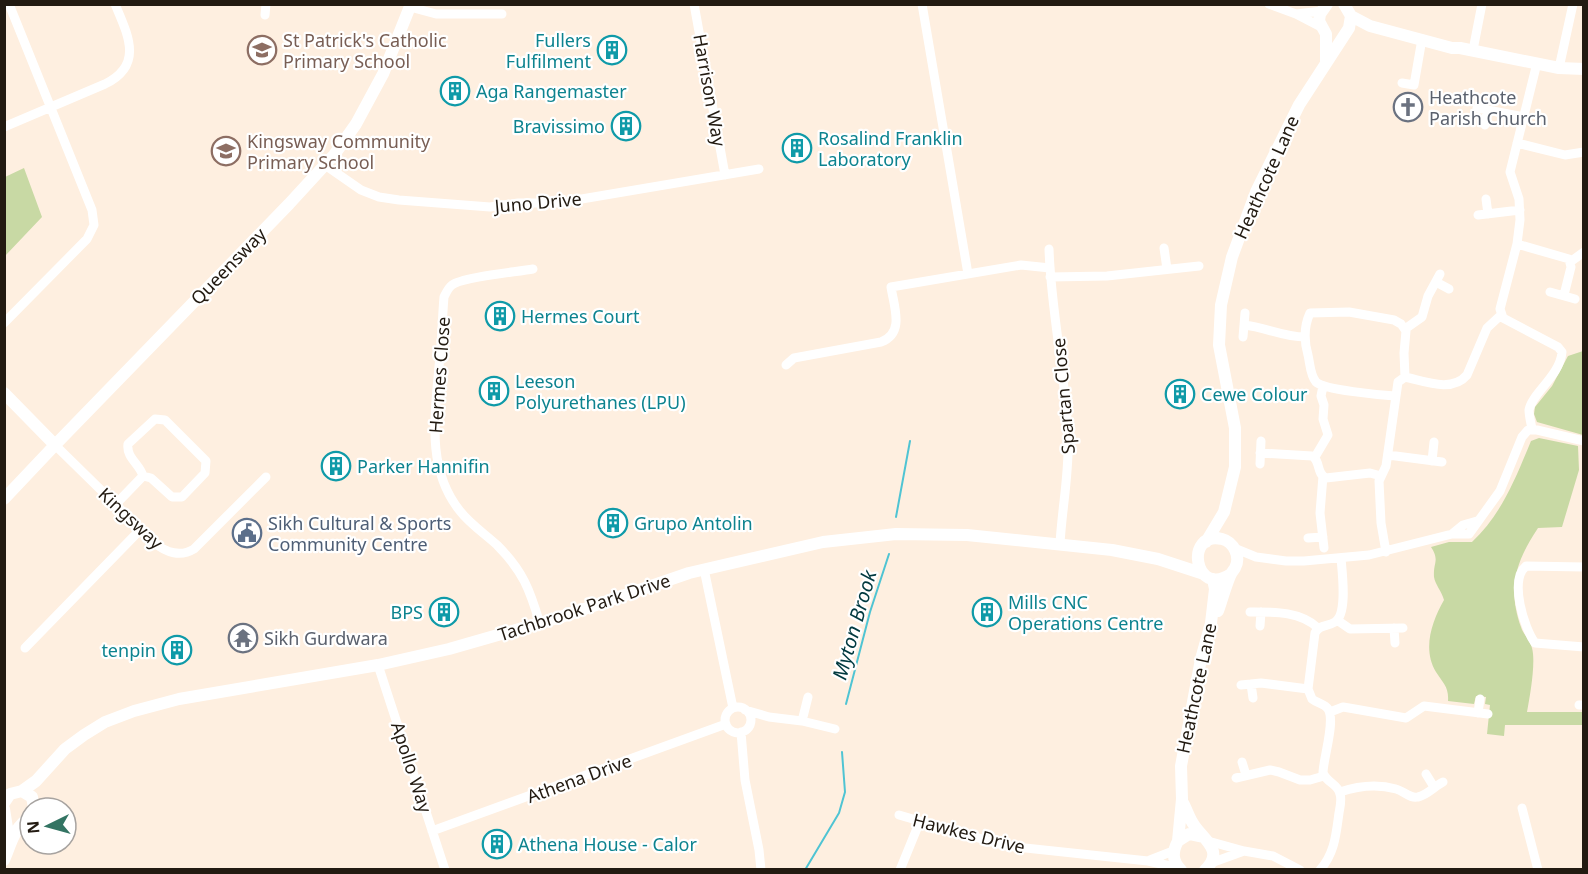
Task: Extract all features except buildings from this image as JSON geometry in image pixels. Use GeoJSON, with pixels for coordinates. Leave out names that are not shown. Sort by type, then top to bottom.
{"type":"FeatureCollection","features":[{"type":"Feature","properties":{"kind":"street"},"geometry":{"type":"LineString","coordinates":[[4,323],[9,315],[87,239],[94,225],[93,215],[9,4]]}},
{"type":"Feature","properties":{"kind":"street"},"geometry":{"type":"LineString","coordinates":[[4,127],[112,81],[124,70],[129,59],[130,45],[116,4]]}},
{"type":"Feature","properties":{"kind":"street","name":"Harrison Way"},"geometry":{"type":"LineString","coordinates":[[694,4],[725,175]]}},
{"type":"Feature","properties":{"kind":"street"},"geometry":{"type":"LineString","coordinates":[[922,4],[968,274]]}},
{"type":"Feature","properties":{"kind":"street"},"geometry":{"type":"LineString","coordinates":[[1269,4],[1296,14],[1333,36],[1345,16],[1370,26],[1429,41],[1453,43],[1461,48],[1559,68],[1584,69]]}},
{"type":"Feature","properties":{"kind":"street"},"geometry":{"type":"LineString","coordinates":[[1473,50],[1482,4]]}},
{"type":"Feature","properties":{"kind":"street"},"geometry":{"type":"LineString","coordinates":[[1559,68],[1569,26],[1570,11],[1574,4]]}},
{"type":"Feature","properties":{"kind":"street"},"geometry":{"type":"LineString","coordinates":[[411,6],[436,14],[470,9],[502,14]]}},
{"type":"Feature","properties":{"kind":"street","name":"Queensway"},"geometry":{"type":"LineString","coordinates":[[4,499],[325,165],[356,124],[368,102],[387,64],[411,6]]}},
{"type":"Feature","properties":{"kind":"street"},"geometry":{"type":"LineString","coordinates":[[1296,14],[1327,7]]}},
{"type":"Feature","properties":{"kind":"street"},"geometry":{"type":"LineString","coordinates":[[1326,61],[1323,30],[1319,18],[1327,7]]}},
{"type":"Feature","properties":{"kind":"street","name":"Heathcote Lane"},"geometry":{"type":"LineString","coordinates":[[1206,542],[1224,512],[1233,479],[1236,456],[1235,428],[1219,345],[1221,305],[1228,274],[1238,239],[1256,192],[1302,100],[1326,61],[1336,50],[1345,16]]}},
{"type":"Feature","properties":{"kind":"street"},"geometry":{"type":"LineString","coordinates":[[1414,85],[1429,41]]}},
{"type":"Feature","properties":{"kind":"street"},"geometry":{"type":"LineString","coordinates":[[1532,429],[1529,412],[1531,404],[1551,378],[1562,358],[1562,352],[1558,347],[1507,320],[1501,315],[1500,309],[1516,244],[1520,210],[1518,196],[1509,176],[1537,63]]}},
{"type":"Feature","properties":{"kind":"street"},"geometry":{"type":"LineString","coordinates":[[1402,83],[1425,87]]}},
{"type":"Feature","properties":{"kind":"street"},"geometry":{"type":"LineString","coordinates":[[1485,125],[1482,109],[1524,117]]}},
{"type":"Feature","properties":{"kind":"street"},"geometry":{"type":"LineString","coordinates":[[1517,143],[1566,155],[1584,152]]}},
{"type":"Feature","properties":{"kind":"street","name":"Juno Drive"},"geometry":{"type":"LineString","coordinates":[[325,165],[361,190],[378,197],[490,207],[518,203],[552,203],[759,169]]}},
{"type":"Feature","properties":{"kind":"street"},"geometry":{"type":"LineString","coordinates":[[1486,199],[1483,214],[1520,210]]}},
{"type":"Feature","properties":{"kind":"street"},"geometry":{"type":"LineString","coordinates":[[1516,244],[1565,257],[1570,262],[1571,267],[1564,296]]}},
{"type":"Feature","properties":{"kind":"street"},"geometry":{"type":"LineString","coordinates":[[1164,248],[1167,269]]}},
{"type":"Feature","properties":{"kind":"street","name":"Spartan Close"},"geometry":{"type":"LineString","coordinates":[[1049,249],[1068,433],[1068,472],[1060,544]]}},
{"type":"Feature","properties":{"kind":"street"},"geometry":{"type":"LineString","coordinates":[[1570,262],[1584,252]]}},
{"type":"Feature","properties":{"kind":"street"},"geometry":{"type":"LineString","coordinates":[[786,365],[794,358],[888,339],[893,334],[896,325],[891,287],[1021,265],[1050,273],[1107,276],[1199,266]]}},
{"type":"Feature","properties":{"kind":"street","name":"Hermes Close"},"geometry":{"type":"LineString","coordinates":[[533,269],[467,280],[452,284],[447,290],[444,297],[434,430],[441,475],[451,498],[459,511],[507,555],[520,572],[530,589],[540,624]]}},
{"type":"Feature","properties":{"kind":"street"},"geometry":{"type":"LineString","coordinates":[[1406,329],[1422,317],[1428,296],[1438,278],[1449,289]]}},
{"type":"Feature","properties":{"kind":"street"},"geometry":{"type":"LineString","coordinates":[[1550,292],[1575,298]]}},
{"type":"Feature","properties":{"kind":"street"},"geometry":{"type":"LineString","coordinates":[[1395,396],[1323,386],[1313,377],[1305,337],[1308,316],[1315,311],[1349,312],[1394,320],[1401,324],[1406,329],[1407,335],[1404,353],[1406,377]]}},
{"type":"Feature","properties":{"kind":"street"},"geometry":{"type":"LineString","coordinates":[[1243,337],[1245,313]]}},
{"type":"Feature","properties":{"kind":"street"},"geometry":{"type":"LineString","coordinates":[[1386,552],[1381,523],[1379,484],[1386,466],[1398,382],[1406,377],[1433,384],[1448,384],[1461,380],[1467,375],[1475,359],[1487,328],[1501,315]]}},
{"type":"Feature","properties":{"kind":"street"},"geometry":{"type":"LineString","coordinates":[[1244,325],[1258,326],[1286,336],[1305,337]]}},
{"type":"Feature","properties":{"kind":"street"},"geometry":{"type":"LineString","coordinates":[[1315,457],[1328,435],[1323,420],[1324,405],[1321,396],[1323,386]]}},
{"type":"Feature","properties":{"kind":"street","name":"Kingsway"},"geometry":{"type":"LineString","coordinates":[[4,393],[115,505],[166,551],[180,554],[190,552],[266,477]]}},
{"type":"Feature","properties":{"kind":"street"},"geometry":{"type":"LineString","coordinates":[[155,419],[165,420],[206,461],[206,473],[179,498],[172,497],[151,478],[143,476],[139,465],[129,454],[127,448],[128,444],[155,419]]}},
{"type":"Feature","properties":{"kind":"street"},"geometry":{"type":"LineString","coordinates":[[1237,561],[1256,557],[1295,561],[1341,558],[1386,552],[1452,534],[1463,525],[1477,521],[1500,491],[1522,437],[1528,430],[1584,441]]}},
{"type":"Feature","properties":{"kind":"street"},"geometry":{"type":"LineString","coordinates":[[1260,464],[1261,441]]}},
{"type":"Feature","properties":{"kind":"street"},"geometry":{"type":"LineString","coordinates":[[1432,461],[1434,442]]}},
{"type":"Feature","properties":{"kind":"street"},"geometry":{"type":"LineString","coordinates":[[1260,453],[1315,457],[1323,476],[1320,513],[1324,548]]}},
{"type":"Feature","properties":{"kind":"street"},"geometry":{"type":"LineString","coordinates":[[1388,455],[1442,462]]}},
{"type":"Feature","properties":{"kind":"street"},"geometry":{"type":"LineString","coordinates":[[1323,476],[1329,478],[1370,472],[1381,476]]}},
{"type":"Feature","properties":{"kind":"street"},"geometry":{"type":"LineString","coordinates":[[115,505],[143,476]]}},
{"type":"Feature","properties":{"kind":"street","name":"Heathcote Lane"},"geometry":{"type":"LineString","coordinates":[[1224,512],[1230,544]]}},
{"type":"Feature","properties":{"kind":"street"},"geometry":{"type":"LineString","coordinates":[[25,648],[141,529]]}},
{"type":"Feature","properties":{"kind":"street","name":"Tachbrook Park Drive"},"geometry":{"type":"LineString","coordinates":[[30,796],[36,781],[53,761],[78,739],[105,722],[128,713],[179,699],[378,665],[449,649],[540,624],[704,570],[823,542],[880,535],[953,534],[1060,544],[1158,559],[1208,576]]}},
{"type":"Feature","properties":{"kind":"street"},"geometry":{"type":"LineString","coordinates":[[1308,538],[1323,537]]}},
{"type":"Feature","properties":{"kind":"street"},"geometry":{"type":"LineString","coordinates":[[1231,574],[1221,579],[1208,576],[1197,563],[1198,553],[1206,542],[1217,538],[1256,557]]}},
{"type":"Feature","properties":{"kind":"street"},"geometry":{"type":"LineString","coordinates":[[1211,623],[1237,561],[1230,544]]}},
{"type":"Feature","properties":{"kind":"street","name":"Tachbrook Park Drive"},"geometry":{"type":"LineString","coordinates":[[1158,559],[1198,553]]}},
{"type":"Feature","properties":{"kind":"street"},"geometry":{"type":"LineString","coordinates":[[1320,870],[1328,861],[1335,844],[1341,800],[1340,792],[1326,781],[1324,776],[1331,723],[1330,712],[1312,699],[1308,689],[1315,633],[1318,628],[1337,620],[1342,610],[1341,558]]}},
{"type":"Feature","properties":{"kind":"street"},"geometry":{"type":"LineString","coordinates":[[1584,567],[1526,566],[1522,570],[1519,588],[1523,620],[1535,643],[1584,647]]}},
{"type":"Feature","properties":{"kind":"street"},"geometry":{"type":"LineString","coordinates":[[704,570],[733,708]]}},
{"type":"Feature","properties":{"kind":"street","name":"Heathcote Lane"},"geometry":{"type":"LineString","coordinates":[[1176,846],[1182,799],[1180,774],[1182,758],[1215,595],[1208,576]]}},
{"type":"Feature","properties":{"kind":"street"},"geometry":{"type":"LineString","coordinates":[[1250,612],[1285,614],[1306,619],[1318,628]]}},
{"type":"Feature","properties":{"kind":"street"},"geometry":{"type":"LineString","coordinates":[[1260,626],[1261,612]]}},
{"type":"Feature","properties":{"kind":"street"},"geometry":{"type":"LineString","coordinates":[[1337,620],[1350,629],[1399,628],[1395,643]]}},
{"type":"Feature","properties":{"kind":"street","name":"Apollo Way"},"geometry":{"type":"LineString","coordinates":[[378,665],[445,870]]}},
{"type":"Feature","properties":{"kind":"street"},"geometry":{"type":"LineString","coordinates":[[1241,685],[1261,683],[1308,689]]}},
{"type":"Feature","properties":{"kind":"street"},"geometry":{"type":"LineString","coordinates":[[1251,684],[1253,699]]}},
{"type":"Feature","properties":{"kind":"street"},"geometry":{"type":"LineString","coordinates":[[802,721],[808,697]]}},
{"type":"Feature","properties":{"kind":"street"},"geometry":{"type":"LineString","coordinates":[[1330,712],[1349,708],[1406,718],[1424,706],[1483,713],[1480,699]]}},
{"type":"Feature","properties":{"kind":"street"},"geometry":{"type":"LineString","coordinates":[[745,710],[750,716],[750,723],[741,732],[733,732],[726,724],[727,713],[733,708],[745,710],[769,717],[802,721],[835,729]]}},
{"type":"Feature","properties":{"kind":"street"},"geometry":{"type":"LineString","coordinates":[[750,723],[769,717]]}},
{"type":"Feature","properties":{"kind":"street","name":"Athena Drive"},"geometry":{"type":"LineString","coordinates":[[432,831],[726,724]]}},
{"type":"Feature","properties":{"kind":"street"},"geometry":{"type":"LineString","coordinates":[[741,732],[745,780],[761,870]]}},
{"type":"Feature","properties":{"kind":"street"},"geometry":{"type":"LineString","coordinates":[[1242,762],[1241,776],[1270,770],[1279,771],[1300,780],[1324,776]]}},
{"type":"Feature","properties":{"kind":"street"},"geometry":{"type":"LineString","coordinates":[[1426,774],[1434,787]]}},
{"type":"Feature","properties":{"kind":"street"},"geometry":{"type":"LineString","coordinates":[[1340,792],[1356,787],[1368,787],[1397,790],[1418,797],[1443,782]]}},
{"type":"Feature","properties":{"kind":"street","name":"Tachbrook Park Drive"},"geometry":{"type":"LineString","coordinates":[[5,809],[10,794],[18,796]]}},
{"type":"Feature","properties":{"kind":"street","name":"Heathcote Lane"},"geometry":{"type":"LineString","coordinates":[[1182,799],[1191,821],[1206,839]]}},
{"type":"Feature","properties":{"kind":"street"},"geometry":{"type":"LineString","coordinates":[[1522,808],[1539,870]]}},
{"type":"Feature","properties":{"kind":"street"},"geometry":{"type":"LineString","coordinates":[[5,809],[15,820],[18,820]]}},
{"type":"Feature","properties":{"kind":"street"},"geometry":{"type":"LineString","coordinates":[[4,837],[7,828],[5,809]]}},
{"type":"Feature","properties":{"kind":"street","name":"Hawkes Drive"},"geometry":{"type":"LineString","coordinates":[[899,815],[1006,846],[1148,861],[1180,869]]}},
{"type":"Feature","properties":{"kind":"street"},"geometry":{"type":"LineString","coordinates":[[900,870],[920,821]]}},
{"type":"Feature","properties":{"kind":"street"},"geometry":{"type":"LineString","coordinates":[[4,860],[18,834]]}},
{"type":"Feature","properties":{"kind":"street"},"geometry":{"type":"LineString","coordinates":[[1180,869],[1175,862],[1176,846],[1189,834],[1244,851],[1273,856],[1300,870]]}},
{"type":"Feature","properties":{"kind":"street"},"geometry":{"type":"LineString","coordinates":[[1206,839],[1213,852],[1208,867]]}},
{"type":"Feature","properties":{"kind":"street","name":"Hawkes Drive"},"geometry":{"type":"LineString","coordinates":[[1148,861],[1176,846]]}},
{"type":"Feature","properties":{"kind":"street"},"geometry":{"type":"LineString","coordinates":[[1208,867],[1244,851]]}},
{"type":"Feature","properties":{"kind":"green space"},"geometry":{"type":"Polygon","coordinates":[[[24,168],[42,217],[5,256],[5,177],[24,168]]]}},
{"type":"Feature","properties":{"kind":"green space"},"geometry":{"type":"Polygon","coordinates":[[[1583,351],[1583,435],[1537,422],[1534,414],[1535,407],[1552,386],[1568,356],[1583,351]]]}},
{"type":"Feature","properties":{"kind":"green space"},"geometry":{"type":"Polygon","coordinates":[[[1539,438],[1578,446],[1579,470],[1562,527],[1538,528],[1524,552],[1516,575],[1514,587],[1517,613],[1533,654],[1527,712],[1583,712],[1583,725],[1505,725],[1504,736],[1487,734],[1490,705],[1485,704],[1486,697],[1476,696],[1474,704],[1448,701],[1446,689],[1432,663],[1430,635],[1444,600],[1435,580],[1436,559],[1431,547],[1449,542],[1472,542],[1483,531],[1500,507],[1514,481],[1531,441],[1539,438]]]}},
{"type":"Feature","properties":{"kind":"waterway","name":"Myton Brook"},"geometry":{"type":"LineString","coordinates":[[896,517],[910,441]]}},
{"type":"Feature","properties":{"kind":"waterway","name":"Myton Brook"},"geometry":{"type":"LineString","coordinates":[[846,704],[870,612],[889,554]]}},
{"type":"Feature","properties":{"kind":"waterway","name":"Myton Brook"},"geometry":{"type":"LineString","coordinates":[[805,870],[839,813],[845,792],[842,752]]}},
{"type":"Feature","properties":{"kind":"place","name":"St Patrick's Catholic Primary School"},"geometry":{"type":"Point","coordinates":[262,50]}},
{"type":"Feature","properties":{"kind":"place","name":"Fullers Fulfilment"},"geometry":{"type":"Point","coordinates":[612,50]}},
{"type":"Feature","properties":{"kind":"place","name":"Aga Rangemaster"},"geometry":{"type":"Point","coordinates":[455,91]}},
{"type":"Feature","properties":{"kind":"place","name":"Heathcote Parish Church"},"geometry":{"type":"Point","coordinates":[1408,107]}},
{"type":"Feature","properties":{"kind":"place","name":"Bravissimo"},"geometry":{"type":"Point","coordinates":[626,126]}},
{"type":"Feature","properties":{"kind":"place","name":"Rosalind Franklin Laboratory"},"geometry":{"type":"Point","coordinates":[797,148]}},
{"type":"Feature","properties":{"kind":"place","name":"Kingsway Community Primary School"},"geometry":{"type":"Point","coordinates":[226,151]}},
{"type":"Feature","properties":{"kind":"place","name":"Hermes Court"},"geometry":{"type":"Point","coordinates":[500,316]}},
{"type":"Feature","properties":{"kind":"place","name":"Leeson Polyurethanes (LPU)"},"geometry":{"type":"Point","coordinates":[494,391]}},
{"type":"Feature","properties":{"kind":"place","name":"Cewe Colour"},"geometry":{"type":"Point","coordinates":[1180,394]}},
{"type":"Feature","properties":{"kind":"place","name":"Parker Hannifin"},"geometry":{"type":"Point","coordinates":[336,466]}},
{"type":"Feature","properties":{"kind":"place","name":"Grupo Antolin"},"geometry":{"type":"Point","coordinates":[613,523]}},
{"type":"Feature","properties":{"kind":"place","name":"Sikh Cultural & Sports Community Centre"},"geometry":{"type":"Point","coordinates":[247,533]}},
{"type":"Feature","properties":{"kind":"place","name":"BPS"},"geometry":{"type":"Point","coordinates":[444,612]}},
{"type":"Feature","properties":{"kind":"place","name":"Mills CNC Operations Centre"},"geometry":{"type":"Point","coordinates":[987,612]}},
{"type":"Feature","properties":{"kind":"place","name":"Sikh Gurdwara"},"geometry":{"type":"Point","coordinates":[243,638]}},
{"type":"Feature","properties":{"kind":"place","name":"tenpin"},"geometry":{"type":"Point","coordinates":[177,650]}},
{"type":"Feature","properties":{"kind":"place","name":"Athena House - Calor"},"geometry":{"type":"Point","coordinates":[497,844]}}]}
